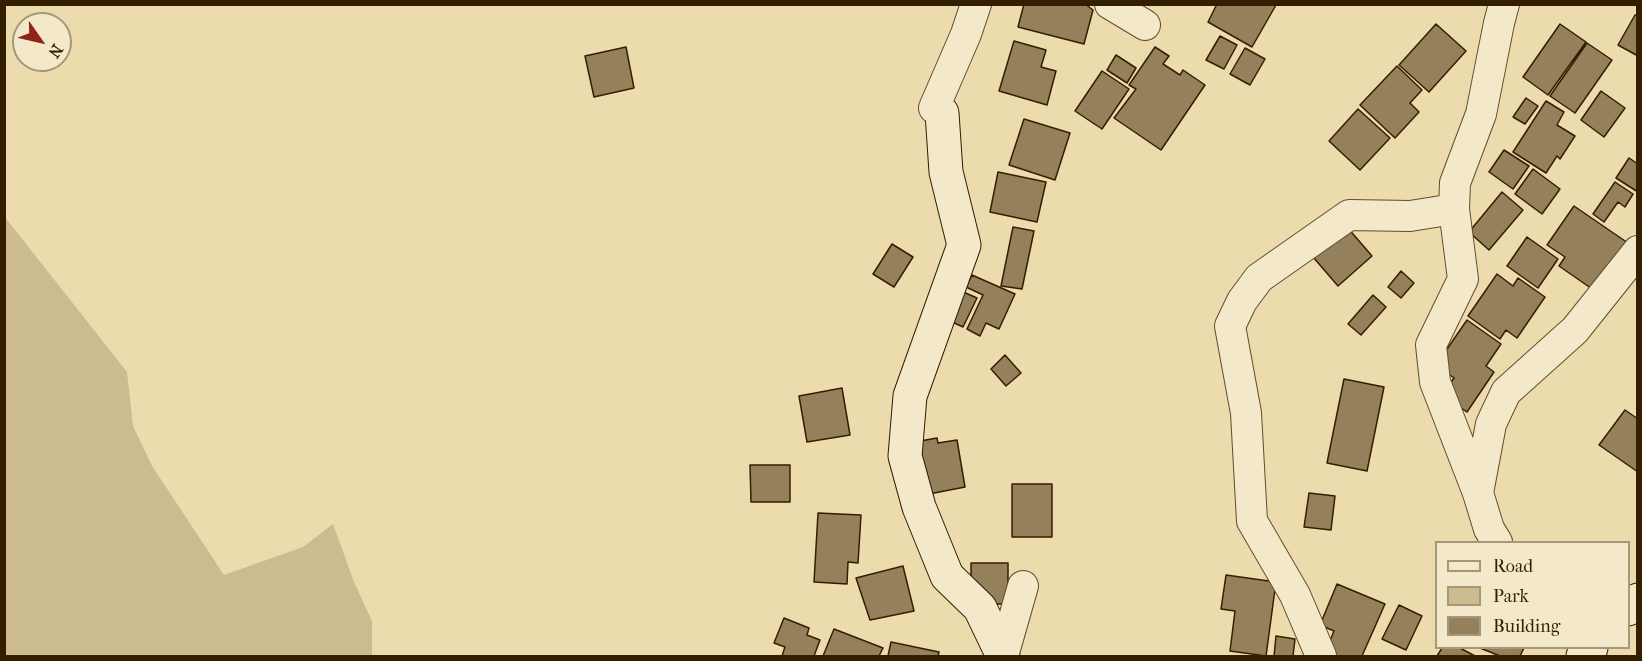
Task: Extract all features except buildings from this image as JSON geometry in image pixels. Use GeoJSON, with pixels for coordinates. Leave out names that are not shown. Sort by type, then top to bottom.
{"type":"FeatureCollection","features":[{"type":"Feature","properties":{"kind":"street"},"geometry":{"type":"LineString","coordinates":[[976,4],[966,34],[934,108],[942,113],[946,172],[964,244],[910,396],[905,456],[919,507],[947,576],[980,608],[1003,657]]}},
{"type":"Feature","properties":{"kind":"street"},"geometry":{"type":"LineString","coordinates":[[1110,4],[1145,25]]}},
{"type":"Feature","properties":{"kind":"street"},"geometry":{"type":"LineString","coordinates":[[1496,541],[1489,529],[1478,493],[1434,382],[1431,345],[1463,279],[1454,209],[1455,183],[1481,114],[1504,4]]}},
{"type":"Feature","properties":{"kind":"street"},"geometry":{"type":"LineString","coordinates":[[1322,657],[1295,595],[1252,521],[1246,412],[1230,326],[1242,301],[1259,278],[1349,214],[1410,216],[1454,209]]}},
{"type":"Feature","properties":{"kind":"street"},"geometry":{"type":"LineString","coordinates":[[1478,493],[1491,424],[1506,392],[1575,330],[1638,251]]}},
{"type":"Feature","properties":{"kind":"street"},"geometry":{"type":"LineString","coordinates":[[1003,657],[1023,586]]}},
{"type":"Feature","properties":{"kind":"green space"},"geometry":{"type":"Polygon","coordinates":[[[4,216],[127,372],[133,426],[152,466],[224,575],[303,547],[333,524],[354,582],[372,621],[372,656],[5,656],[4,216]]]}}]}
